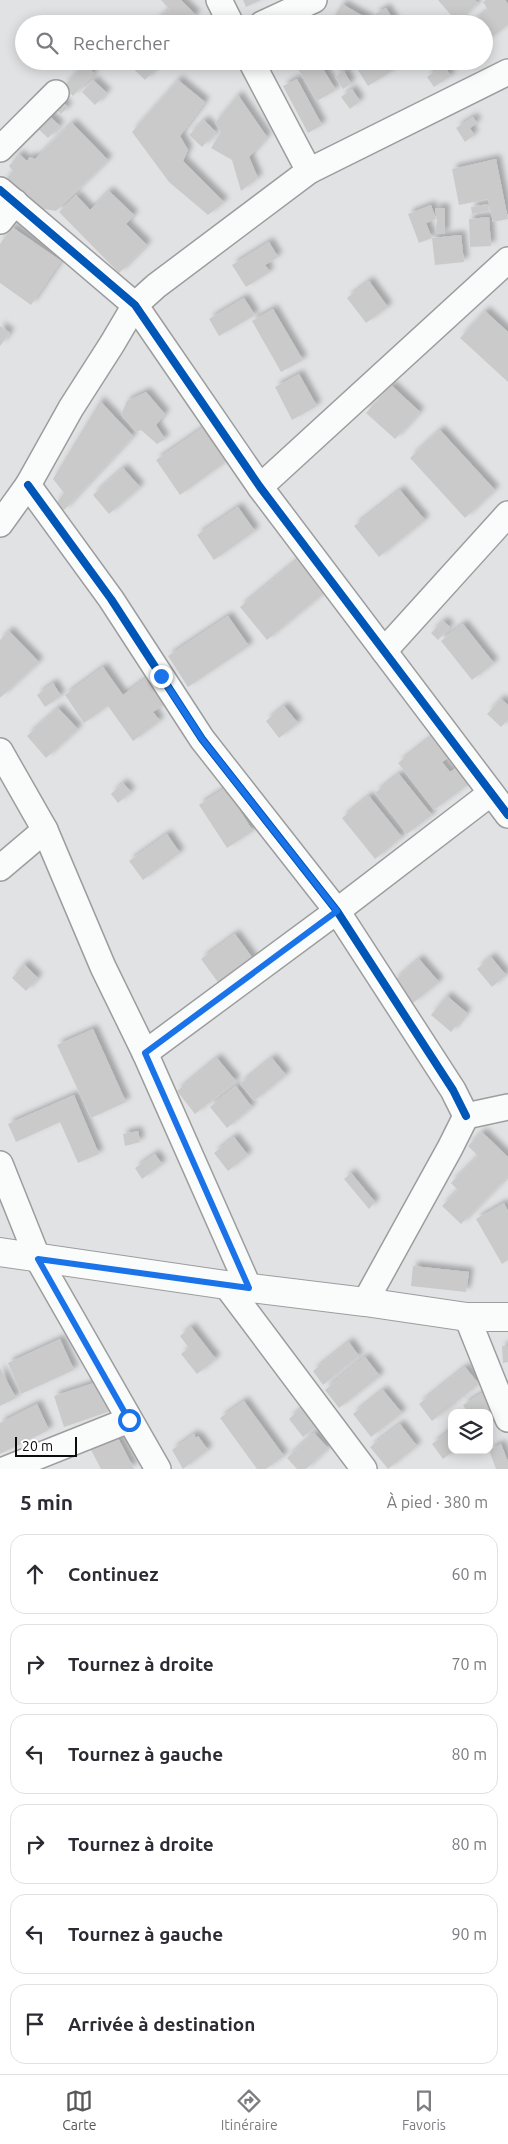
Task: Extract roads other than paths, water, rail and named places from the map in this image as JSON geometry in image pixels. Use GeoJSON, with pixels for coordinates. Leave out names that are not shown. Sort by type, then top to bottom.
{"type":"FeatureCollection","features":[{"type":"Feature","properties":{"kind":"street"},"geometry":{"type":"LineString","coordinates":[[219,0],[226,15]]}},
{"type":"Feature","properties":{"kind":"street"},"geometry":{"type":"LineString","coordinates":[[282,15],[314,0]]}},
{"type":"Feature","properties":{"kind":"street"},"geometry":{"type":"LineString","coordinates":[[255,70],[308,171]]}},
{"type":"Feature","properties":{"kind":"street"},"geometry":{"type":"LineString","coordinates":[[0,524],[15,493],[112,344],[135,304],[308,171],[508,72]]}},
{"type":"Feature","properties":{"kind":"street"},"geometry":{"type":"LineString","coordinates":[[0,149],[56,93]]}},
{"type":"Feature","properties":{"kind":"street"},"geometry":{"type":"LineString","coordinates":[[5,205],[135,304],[260,488],[508,815]]}},
{"type":"Feature","properties":{"kind":"street"},"geometry":{"type":"LineString","coordinates":[[260,488],[508,260]]}},
{"type":"Feature","properties":{"kind":"street"},"geometry":{"type":"LineString","coordinates":[[15,493],[111,600],[202,739],[337,911],[453,1090],[466,1116]]}},
{"type":"Feature","properties":{"kind":"street"},"geometry":{"type":"LineString","coordinates":[[384,651],[508,514]]}},
{"type":"Feature","properties":{"kind":"street"},"geometry":{"type":"LineString","coordinates":[[0,751],[45,830],[103,966],[145,1053],[237,1287],[364,1469]]}},
{"type":"Feature","properties":{"kind":"street"},"geometry":{"type":"LineString","coordinates":[[145,1053],[337,911],[491,793]]}},
{"type":"Feature","properties":{"kind":"street"},"geometry":{"type":"LineString","coordinates":[[0,868],[45,830]]}},
{"type":"Feature","properties":{"kind":"street"},"geometry":{"type":"LineString","coordinates":[[466,1116],[508,1107]]}},
{"type":"Feature","properties":{"kind":"street"},"geometry":{"type":"LineString","coordinates":[[365,1302],[466,1116]]}},
{"type":"Feature","properties":{"kind":"street"},"geometry":{"type":"LineString","coordinates":[[0,1164],[38,1259],[158,1469]]}},
{"type":"Feature","properties":{"kind":"street"},"geometry":{"type":"LineString","coordinates":[[0,1252],[237,1287],[365,1302],[467,1317],[508,1317]]}},
{"type":"Feature","properties":{"kind":"street"},"geometry":{"type":"LineString","coordinates":[[467,1317],[508,1419]]}},
{"type":"Feature","properties":{"kind":"street"},"geometry":{"type":"LineString","coordinates":[[6,1469],[129,1420]]}}]}
